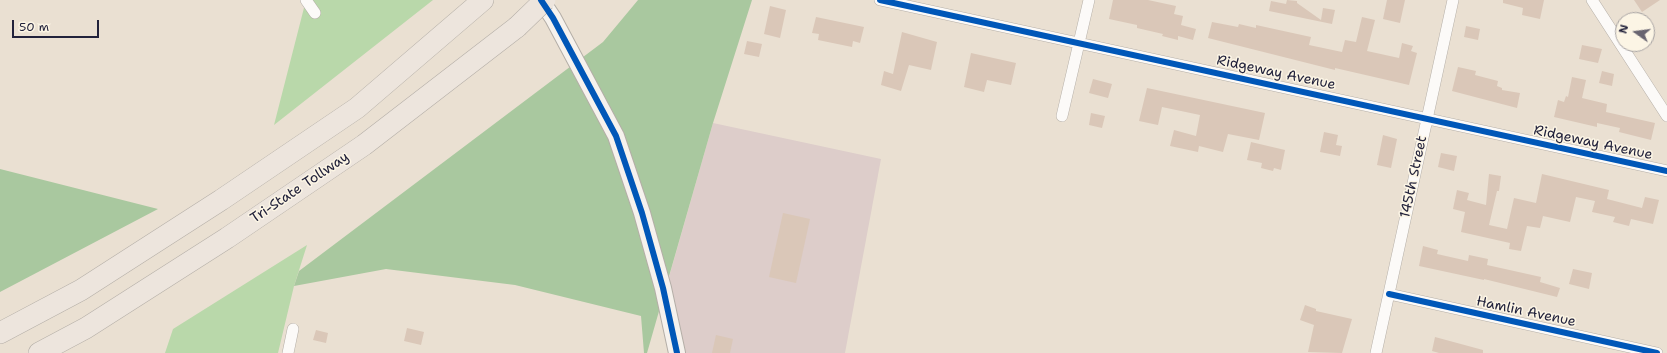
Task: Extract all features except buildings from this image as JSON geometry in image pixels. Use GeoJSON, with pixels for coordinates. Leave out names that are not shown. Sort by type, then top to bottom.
{"type":"FeatureCollection","features":[{"type":"Feature","properties":{"kind":"highway"},"geometry":{"type":"LineString","coordinates":[[0,333],[81,290],[221,200],[357,108],[483,0]]}},
{"type":"Feature","properties":{"kind":"highway","name":"Tri-State Tollway"},"geometry":{"type":"LineString","coordinates":[[39,353],[86,328],[227,238],[351,154],[517,27],[545,0]]}},
{"type":"Feature","properties":{"kind":"street"},"geometry":{"type":"LineString","coordinates":[[306,0],[316,13]]}},
{"type":"Feature","properties":{"kind":"street"},"geometry":{"type":"LineString","coordinates":[[542,0],[616,136],[642,213],[663,288],[677,353]]}},
{"type":"Feature","properties":{"kind":"street","name":"Ridgeway Avenue"},"geometry":{"type":"LineString","coordinates":[[880,0],[1080,42],[1667,171]]}},
{"type":"Feature","properties":{"kind":"street"},"geometry":{"type":"LineString","coordinates":[[1062,116],[1089,0]]}},
{"type":"Feature","properties":{"kind":"street","name":"145th Street"},"geometry":{"type":"LineString","coordinates":[[1376,353],[1453,0]]}},
{"type":"Feature","properties":{"kind":"street"},"geometry":{"type":"LineString","coordinates":[[1592,0],[1667,116]]}},
{"type":"Feature","properties":{"kind":"street","name":"Hamlin Avenue"},"geometry":{"type":"LineString","coordinates":[[1389,294],[1657,353]]}},
{"type":"Feature","properties":{"kind":"street"},"geometry":{"type":"LineString","coordinates":[[288,353],[293,329]]}},
{"type":"Feature","properties":{"kind":"shaded area"},"geometry":{"type":"Polygon","coordinates":[[[713,123],[881,159],[845,353],[682,353],[667,284],[713,123]]]}},
{"type":"Feature","properties":{"kind":"green space"},"geometry":{"type":"Polygon","coordinates":[[[306,0],[433,0],[274,125],[306,0]]]}},
{"type":"Feature","properties":{"kind":"green space"},"geometry":{"type":"Polygon","coordinates":[[[638,0],[752,0],[713,123],[647,353],[644,353],[641,316],[515,285],[386,269],[294,286],[299,271],[603,42],[638,0]]]}},
{"type":"Feature","properties":{"kind":"green space"},"geometry":{"type":"Polygon","coordinates":[[[0,169],[158,209],[0,292],[0,169]]]}},
{"type":"Feature","properties":{"kind":"green space"},"geometry":{"type":"Polygon","coordinates":[[[307,245],[294,286],[278,353],[165,353],[173,329],[307,245]]]}},
{"type":"Feature","properties":{"kind":"cycle path"},"geometry":{"type":"LineString","coordinates":[[541,0],[553,18],[616,136],[642,213],[663,288],[677,353]]}},
{"type":"Feature","properties":{"kind":"cycle path"},"geometry":{"type":"LineString","coordinates":[[880,0],[1667,171]]}},
{"type":"Feature","properties":{"kind":"cycle path"},"geometry":{"type":"LineString","coordinates":[[1389,294],[1657,353]]}}]}
